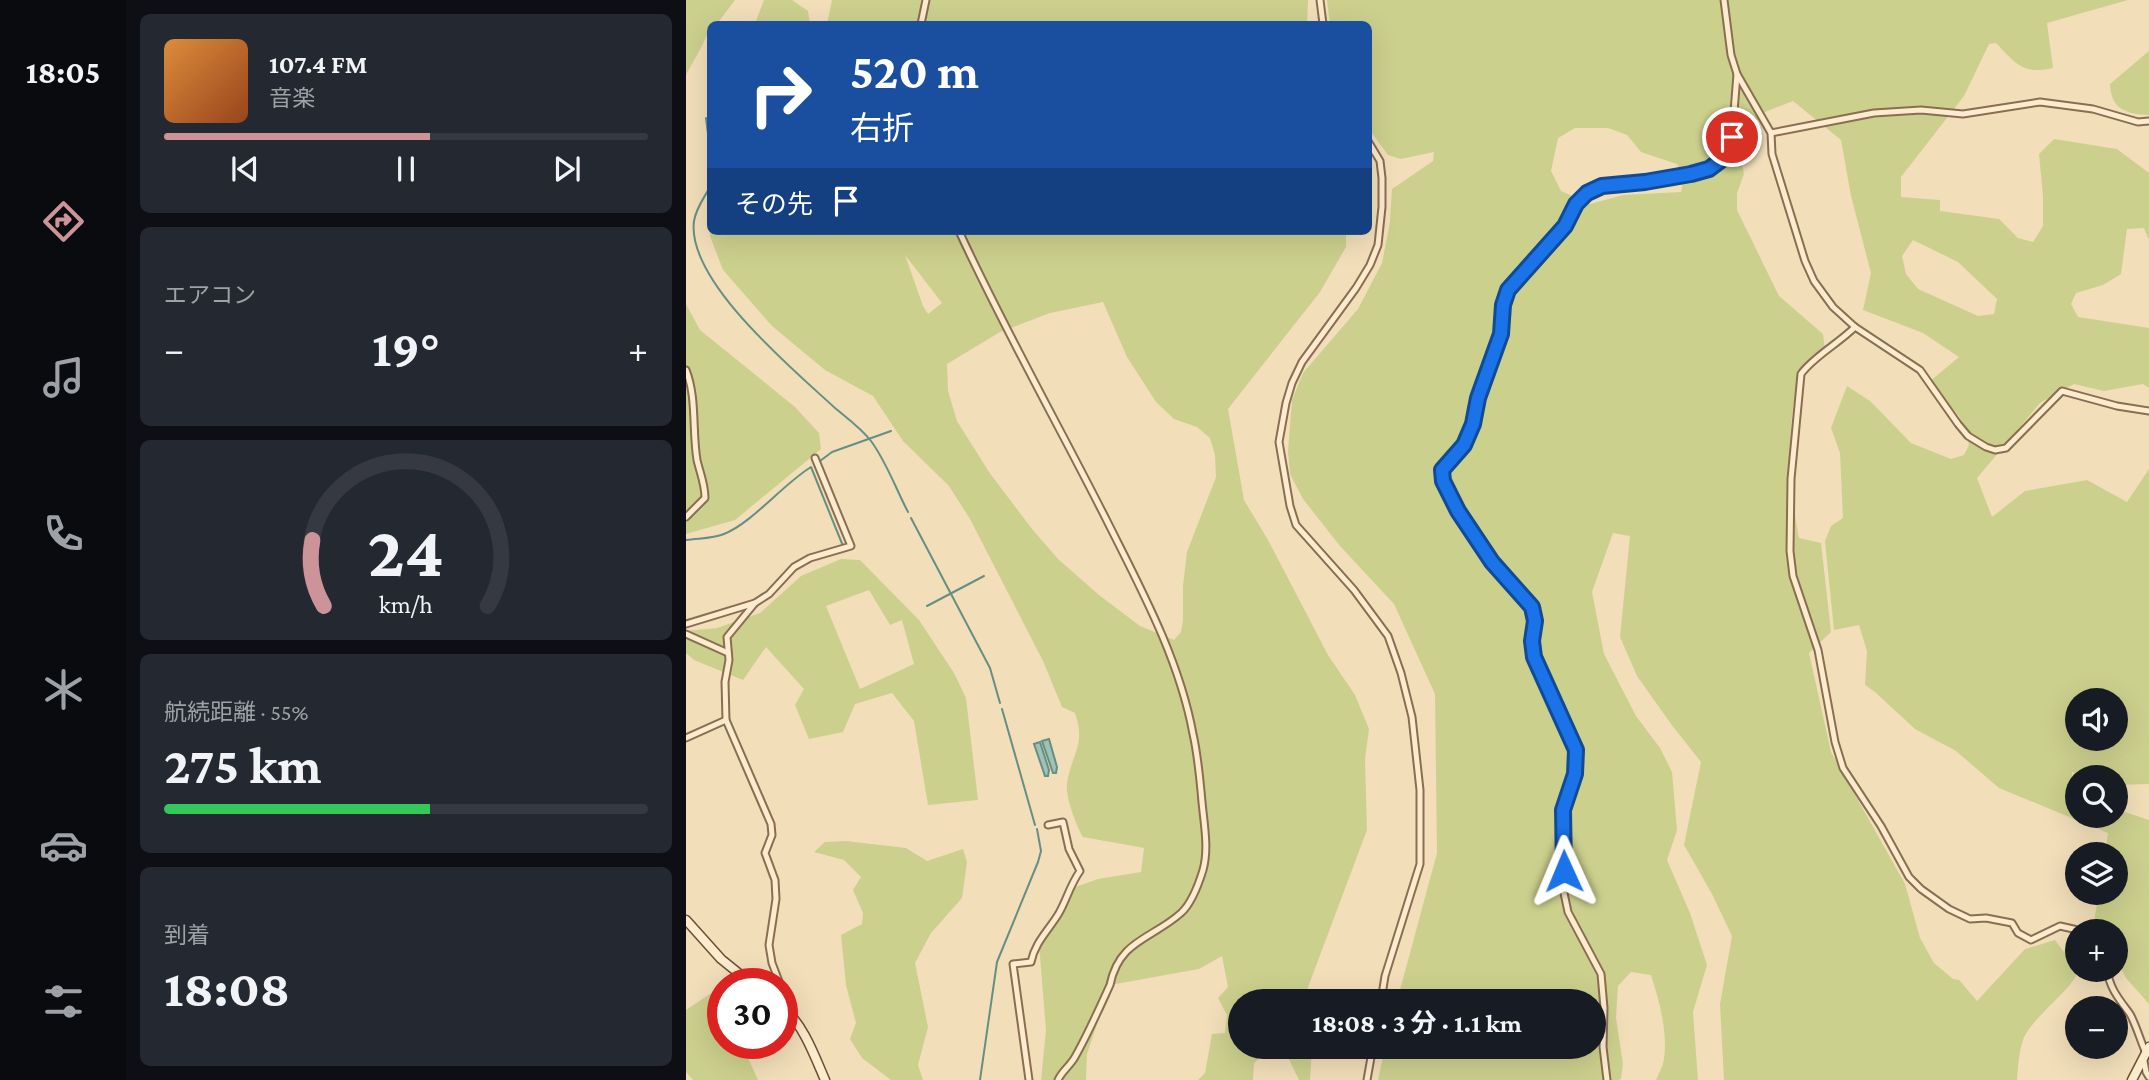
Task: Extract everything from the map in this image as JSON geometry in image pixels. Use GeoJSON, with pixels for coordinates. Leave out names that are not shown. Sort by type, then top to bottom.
{"type":"FeatureCollection","features":[{"type":"Feature","properties":{"kind":"street"},"geometry":{"type":"LineString","coordinates":[[922,21],[926,0]]}},
{"type":"Feature","properties":{"kind":"street"},"geometry":{"type":"LineString","coordinates":[[1320,0],[1323,21]]}},
{"type":"Feature","properties":{"kind":"street"},"geometry":{"type":"LineString","coordinates":[[1724,0],[1731,55],[1737,74],[1771,133],[1772,154],[1805,261],[1823,296],[1855,327],[1920,370],[1968,436],[1995,450],[2006,448],[2062,391],[2117,406],[2149,411]]}},
{"type":"Feature","properties":{"kind":"street"},"geometry":{"type":"LineString","coordinates":[[1607,1080],[1603,1047],[1601,974],[1567,912],[1564,893],[1563,810],[1575,774],[1576,750],[1534,657],[1532,641],[1535,621],[1532,607],[1492,562],[1458,511],[1443,481],[1442,470],[1464,445],[1473,424],[1478,398],[1501,334],[1503,305],[1511,286],[1565,226],[1576,204],[1593,189],[1700,172],[1725,157],[1732,137],[1737,74]]}},
{"type":"Feature","properties":{"kind":"street"},"geometry":{"type":"LineString","coordinates":[[1771,133],[1874,113],[1921,110],[1963,114],[2040,102],[2064,104],[2138,122],[2149,121]]}},
{"type":"Feature","properties":{"kind":"street"},"geometry":{"type":"LineString","coordinates":[[1372,148],[1380,161],[1382,178],[1382,215],[1378,244],[1370,265],[1356,288],[1302,362],[1286,403],[1279,442],[1290,506],[1296,524],[1354,590],[1388,636],[1412,717],[1420,790],[1420,864],[1383,989]]}},
{"type":"Feature","properties":{"kind":"street"},"geometry":{"type":"LineString","coordinates":[[961,235],[994,307],[1056,420],[1118,544],[1167,648],[1193,732],[1199,773],[1205,851],[1203,870],[1189,901],[1178,915],[1127,948],[1084,1041],[1058,1080]]}},
{"type":"Feature","properties":{"kind":"street"},"geometry":{"type":"LineString","coordinates":[[1855,327],[1801,374],[1790,511],[1793,576],[1818,650],[1835,742],[1843,768],[1881,826],[1909,877],[1949,909],[1970,919],[2006,921],[2011,923],[2018,933],[2031,940],[2060,926],[2065,927]]}},
{"type":"Feature","properties":{"kind":"street"},"geometry":{"type":"LineString","coordinates":[[686,370],[691,382],[697,458],[705,485],[705,498],[686,517]]}},
{"type":"Feature","properties":{"kind":"street"},"geometry":{"type":"LineString","coordinates":[[686,624],[755,603],[769,594],[794,567],[810,558],[851,546],[815,458]]}},
{"type":"Feature","properties":{"kind":"street"},"geometry":{"type":"LineString","coordinates":[[755,603],[727,637],[729,669],[725,682],[726,720],[771,824],[772,835],[765,853],[775,880],[776,899],[769,945],[774,968]]}},
{"type":"Feature","properties":{"kind":"street"},"geometry":{"type":"LineString","coordinates":[[686,634],[728,653]]}},
{"type":"Feature","properties":{"kind":"street"},"geometry":{"type":"LineString","coordinates":[[686,738],[726,720]]}},
{"type":"Feature","properties":{"kind":"street"},"geometry":{"type":"LineString","coordinates":[[1029,1080],[1013,964],[1031,962],[1034,951],[1058,914],[1071,884],[1080,872],[1069,849],[1063,822],[1048,825]]}},
{"type":"Feature","properties":{"kind":"street"},"geometry":{"type":"LineString","coordinates":[[686,920],[732,968]]}},
{"type":"Feature","properties":{"kind":"street"},"geometry":{"type":"LineString","coordinates":[[2111,982],[2116,998],[2130,1016],[2146,1051],[2146,1072],[2149,1077]]}},
{"type":"Feature","properties":{"kind":"street"},"geometry":{"type":"LineString","coordinates":[[798,1032],[825,1080]]}},
{"type":"Feature","properties":{"kind":"street"},"geometry":{"type":"LineString","coordinates":[[2132,1080],[2146,1051]]}},
{"type":"Feature","properties":{"kind":"street"},"geometry":{"type":"LineString","coordinates":[[1367,1080],[1371,1059]]}},
{"type":"Feature","properties":{"kind":"green space"},"geometry":{"type":"Polygon","coordinates":[[[686,0],[735,0],[719,21],[707,21],[704,42],[686,75],[686,0]]]}},
{"type":"Feature","properties":{"kind":"green space"},"geometry":{"type":"Polygon","coordinates":[[[764,0],[792,0],[808,11],[810,21],[756,21],[764,0]]]}},
{"type":"Feature","properties":{"kind":"green space"},"geometry":{"type":"Polygon","coordinates":[[[832,0],[1308,0],[1307,21],[828,21],[832,0]]]}},
{"type":"Feature","properties":{"kind":"green space"},"geometry":{"type":"Polygon","coordinates":[[[1327,0],[2128,0],[2047,23],[2053,68],[2027,69],[2015,62],[1996,43],[1989,44],[1964,96],[1901,177],[1901,197],[1940,200],[1940,211],[1999,219],[2018,238],[2033,242],[2043,226],[2039,154],[2054,139],[2117,149],[2149,173],[2149,240],[2144,228],[2127,229],[2121,274],[2103,285],[2076,293],[2071,304],[2078,317],[2149,328],[2149,388],[2143,384],[2104,391],[2074,384],[2040,403],[1977,478],[1992,517],[2025,491],[2087,480],[2127,502],[2149,469],[2149,784],[2128,785],[2128,765],[2065,765],[2065,815],[1999,788],[1956,751],[1915,729],[1865,685],[1867,651],[1859,625],[1834,630],[1825,541],[1831,526],[1843,518],[1840,453],[1831,428],[1847,386],[1870,401],[1911,443],[1951,459],[1964,455],[1969,445],[1959,416],[1929,382],[1959,357],[1923,333],[1863,310],[1871,273],[1851,196],[1841,140],[1793,101],[1765,112],[1750,127],[1739,148],[1744,174],[1737,193],[1737,210],[1779,296],[1823,334],[1825,351],[1805,372],[1797,391],[1790,456],[1799,538],[1821,543],[1831,632],[1809,653],[1831,752],[1905,884],[1920,938],[1934,963],[1953,979],[1959,980],[1977,1001],[2025,949],[2055,940],[2065,952],[2065,982],[2072,982],[2024,1037],[2017,1080],[1724,1080],[1720,1004],[1732,936],[1684,845],[1701,762],[1637,676],[1620,637],[1630,536],[1613,533],[1592,592],[1604,654],[1636,716],[1660,748],[1672,772],[1677,830],[1667,860],[1690,913],[1707,965],[1693,1012],[1698,1080],[1656,1080],[1663,1064],[1665,1049],[1660,1005],[1651,975],[1631,972],[1618,986],[1616,1018],[1623,1064],[1621,1079],[1378,1080],[1382,1059],[1606,1059],[1606,989],[1400,989],[1437,853],[1435,694],[1394,604],[1340,546],[1303,499],[1290,474],[1288,451],[1292,400],[1303,373],[1358,309],[1382,263],[1390,222],[1392,189],[1433,161],[1434,152],[1401,159],[1388,155],[1372,133],[1372,21],[1330,21],[1327,0]],[[1575,128],[1558,138],[1551,171],[1561,191],[1590,204],[1623,195],[1681,192],[1684,177],[1677,164],[1641,152],[1627,135],[1608,128],[1575,128]],[[1913,240],[1902,256],[1906,274],[1918,289],[1978,316],[1994,314],[1997,299],[1958,262],[1913,240]]]}},
{"type":"Feature","properties":{"kind":"green space"},"geometry":{"type":"Polygon","coordinates":[[[2149,51],[2149,115],[2126,111],[2116,105],[2110,84],[2149,51]]]}},
{"type":"Feature","properties":{"kind":"green space"},"geometry":{"type":"Polygon","coordinates":[[[710,235],[1346,235],[1346,247],[1320,292],[1228,409],[1244,500],[1328,655],[1355,695],[1369,729],[1365,759],[1367,830],[1307,989],[1228,989],[1228,1059],[1258,1059],[1254,1063],[1253,1080],[1198,1080],[1205,1073],[1212,1034],[1225,1033],[1227,1015],[1218,998],[1228,987],[1222,956],[1199,969],[1110,985],[1087,1054],[1086,1080],[1041,1080],[1046,1030],[1039,944],[1070,889],[1098,879],[1141,872],[1144,848],[1083,837],[1067,789],[1079,741],[1075,713],[1062,707],[1043,661],[970,519],[949,486],[903,441],[873,396],[825,370],[772,326],[723,270],[710,235]],[[905,255],[923,306],[928,314],[942,303],[905,255]],[[1103,302],[1050,313],[1000,332],[947,364],[948,391],[957,421],[989,472],[1032,529],[1058,559],[1099,595],[1140,626],[1174,640],[1181,632],[1183,620],[1187,552],[1216,477],[1215,455],[1210,438],[1197,427],[1174,419],[1156,402],[1127,357],[1103,302]]]}},
{"type":"Feature","properties":{"kind":"green space"},"geometry":{"type":"Polygon","coordinates":[[[686,304],[700,330],[795,407],[819,433],[821,449],[735,520],[686,534],[686,304]]]}},
{"type":"Feature","properties":{"kind":"green space"},"geometry":{"type":"Polygon","coordinates":[[[841,559],[860,560],[919,620],[954,673],[966,698],[978,800],[928,805],[914,721],[892,693],[855,704],[843,732],[809,739],[795,705],[804,689],[766,647],[743,680],[694,660],[686,653],[686,631],[717,628],[760,613],[801,576],[841,559]],[[869,590],[826,606],[860,689],[914,664],[902,620],[890,625],[869,590]]]}},
{"type":"Feature","properties":{"kind":"green space"},"geometry":{"type":"Polygon","coordinates":[[[2128,813],[2149,820],[2149,1004],[2128,980],[2128,919],[2094,919],[2097,905],[2128,905],[2128,842],[2107,842],[2108,833],[2096,828],[2128,828],[2128,813]]]}},
{"type":"Feature","properties":{"kind":"green space"},"geometry":{"type":"Polygon","coordinates":[[[846,841],[906,848],[927,861],[963,849],[967,862],[962,898],[931,933],[915,963],[928,1027],[918,1065],[923,1080],[891,1080],[862,1058],[850,1039],[856,1023],[846,985],[841,935],[862,924],[863,913],[853,890],[861,877],[844,860],[814,852],[825,842],[846,841]]]}},
{"type":"Feature","properties":{"kind":"green space"},"geometry":{"type":"Polygon","coordinates":[[[707,996],[707,1059],[749,1059],[758,1080],[693,1080],[686,1072],[686,1010],[707,996]]]}},
{"type":"Feature","properties":{"kind":"green space"},"geometry":{"type":"Polygon","coordinates":[[[1289,1059],[1311,1059],[1310,1080],[1299,1080],[1289,1059]]]}},
{"type":"Feature","properties":{"kind":"water"},"geometry":{"type":"Polygon","coordinates":[[[1049,739],[1057,767],[1056,773],[1053,773],[1042,741],[1049,739]]]}},
{"type":"Feature","properties":{"kind":"water"},"geometry":{"type":"Polygon","coordinates":[[[1040,742],[1049,770],[1048,776],[1045,776],[1034,744],[1040,742]]]}},
{"type":"Feature","properties":{"kind":"waterway"},"geometry":{"type":"LineString","coordinates":[[706,118],[707,126]]}},
{"type":"Feature","properties":{"kind":"waterway"},"geometry":{"type":"LineString","coordinates":[[707,192],[694,221],[696,245],[707,270],[724,297],[770,348],[867,436],[881,457],[908,512]]}},
{"type":"Feature","properties":{"kind":"waterway"},"geometry":{"type":"LineString","coordinates":[[820,461],[832,452],[891,431]]}},
{"type":"Feature","properties":{"kind":"waterway"},"geometry":{"type":"LineString","coordinates":[[686,540],[715,537],[735,529],[811,467],[843,546]]}},
{"type":"Feature","properties":{"kind":"waterway"},"geometry":{"type":"LineString","coordinates":[[911,518],[990,668],[1000,703]]}},
{"type":"Feature","properties":{"kind":"waterway"},"geometry":{"type":"LineString","coordinates":[[927,606],[984,576]]}},
{"type":"Feature","properties":{"kind":"waterway"},"geometry":{"type":"LineString","coordinates":[[1002,709],[1035,825]]}},
{"type":"Feature","properties":{"kind":"waterway"},"geometry":{"type":"LineString","coordinates":[[980,1080],[997,962],[1038,862],[1041,851],[1037,829]]}},
{"type":"Feature","properties":{"kind":"route"},"geometry":{"type":"LineString","coordinates":[[1564,871],[1562,820],[1564,802],[1575,774],[1576,750],[1534,657],[1532,641],[1535,621],[1532,607],[1492,562],[1458,511],[1445,488],[1442,470],[1464,445],[1473,424],[1475,407],[1501,334],[1503,305],[1508,290],[1565,226],[1576,204],[1587,193],[1602,186],[1645,182],[1709,169],[1725,157],[1732,137]]}}]}
